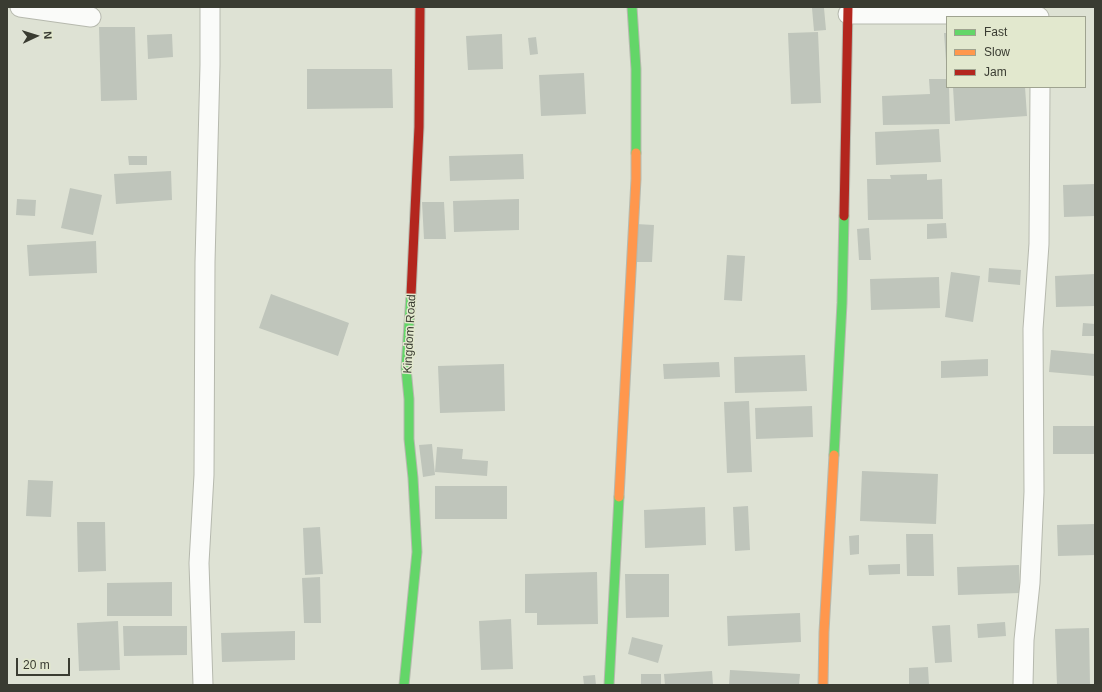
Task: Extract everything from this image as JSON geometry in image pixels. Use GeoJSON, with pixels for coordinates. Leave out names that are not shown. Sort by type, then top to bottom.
{"type":"FeatureCollection","features":[{"type":"Feature","properties":{"kind":"street"},"geometry":{"type":"LineString","coordinates":[[20,7],[91,17]]}},
{"type":"Feature","properties":{"kind":"street"},"geometry":{"type":"LineString","coordinates":[[203,685],[199,563],[204,475],[205,262],[210,7]]}},
{"type":"Feature","properties":{"kind":"street","name":"Kingdom Road"},"geometry":{"type":"LineString","coordinates":[[404,685],[417,552],[413,478],[409,439],[409,399],[406,368],[412,288],[419,127],[420,7]]}},
{"type":"Feature","properties":{"kind":"street"},"geometry":{"type":"LineString","coordinates":[[609,685],[636,179],[636,69],[632,7]]}},
{"type":"Feature","properties":{"kind":"street"},"geometry":{"type":"LineString","coordinates":[[823,685],[824,632],[842,303],[848,11],[1010,14],[1029,16]]}},
{"type":"Feature","properties":{"kind":"street"},"geometry":{"type":"LineString","coordinates":[[1023,685],[1024,640],[1030,583],[1034,492],[1033,329],[1040,244],[1040,88]]}},
{"type":"Feature","properties":{"kind":"building"},"geometry":{"type":"Polygon","coordinates":[[[812,8],[824,8],[826,30],[814,31],[812,8]]]}},
{"type":"Feature","properties":{"kind":"building"},"geometry":{"type":"Polygon","coordinates":[[[99,27],[135,27],[137,100],[101,101],[99,27]]]}},
{"type":"Feature","properties":{"kind":"building"},"geometry":{"type":"Polygon","coordinates":[[[818,32],[821,103],[791,104],[788,33],[818,32]]]}},
{"type":"Feature","properties":{"kind":"building"},"geometry":{"type":"Polygon","coordinates":[[[944,33],[946,33],[946,61],[944,33]]]}},
{"type":"Feature","properties":{"kind":"building"},"geometry":{"type":"Polygon","coordinates":[[[172,34],[173,57],[148,59],[147,35],[172,34]]]}},
{"type":"Feature","properties":{"kind":"building"},"geometry":{"type":"Polygon","coordinates":[[[502,34],[503,69],[468,70],[466,36],[502,34]]]}},
{"type":"Feature","properties":{"kind":"building"},"geometry":{"type":"Polygon","coordinates":[[[536,37],[538,54],[530,55],[528,38],[536,37]]]}},
{"type":"Feature","properties":{"kind":"building"},"geometry":{"type":"Polygon","coordinates":[[[307,69],[392,69],[393,108],[307,109],[307,69]]]}},
{"type":"Feature","properties":{"kind":"building"},"geometry":{"type":"Polygon","coordinates":[[[584,73],[586,114],[541,116],[539,75],[584,73]]]}},
{"type":"Feature","properties":{"kind":"building"},"geometry":{"type":"Polygon","coordinates":[[[929,79],[946,79],[946,88],[949,88],[950,124],[883,125],[882,96],[930,94],[929,79]]]}},
{"type":"Feature","properties":{"kind":"building"},"geometry":{"type":"Polygon","coordinates":[[[953,88],[1025,88],[1027,116],[955,121],[953,88]]]}},
{"type":"Feature","properties":{"kind":"building"},"geometry":{"type":"Polygon","coordinates":[[[939,129],[941,162],[876,165],[875,132],[939,129]]]}},
{"type":"Feature","properties":{"kind":"building"},"geometry":{"type":"Polygon","coordinates":[[[523,154],[524,179],[450,181],[449,156],[523,154]]]}},
{"type":"Feature","properties":{"kind":"building"},"geometry":{"type":"Polygon","coordinates":[[[128,156],[147,156],[147,165],[129,165],[128,156]]]}},
{"type":"Feature","properties":{"kind":"building"},"geometry":{"type":"Polygon","coordinates":[[[171,171],[172,200],[116,204],[114,174],[171,171]]]}},
{"type":"Feature","properties":{"kind":"building"},"geometry":{"type":"Polygon","coordinates":[[[927,174],[927,180],[942,179],[943,219],[868,220],[867,179],[891,179],[890,175],[927,174]]]}},
{"type":"Feature","properties":{"kind":"building"},"geometry":{"type":"Polygon","coordinates":[[[1095,184],[1095,216],[1064,217],[1063,185],[1095,184]]]}},
{"type":"Feature","properties":{"kind":"building"},"geometry":{"type":"Polygon","coordinates":[[[70,188],[102,195],[93,235],[61,228],[70,188]]]}},
{"type":"Feature","properties":{"kind":"building"},"geometry":{"type":"Polygon","coordinates":[[[17,199],[36,200],[35,216],[16,215],[17,199]]]}},
{"type":"Feature","properties":{"kind":"building"},"geometry":{"type":"Polygon","coordinates":[[[519,199],[519,230],[454,232],[453,201],[519,199]]]}},
{"type":"Feature","properties":{"kind":"building"},"geometry":{"type":"Polygon","coordinates":[[[422,202],[444,202],[446,239],[424,239],[422,202]]]}},
{"type":"Feature","properties":{"kind":"building"},"geometry":{"type":"Polygon","coordinates":[[[946,223],[947,238],[927,239],[927,224],[946,223]]]}},
{"type":"Feature","properties":{"kind":"building"},"geometry":{"type":"Polygon","coordinates":[[[636,224],[654,225],[652,262],[635,262],[636,224]]]}},
{"type":"Feature","properties":{"kind":"building"},"geometry":{"type":"Polygon","coordinates":[[[869,228],[871,260],[859,260],[857,229],[869,228]]]}},
{"type":"Feature","properties":{"kind":"building"},"geometry":{"type":"Polygon","coordinates":[[[96,241],[97,273],[29,276],[27,245],[96,241]]]}},
{"type":"Feature","properties":{"kind":"building"},"geometry":{"type":"Polygon","coordinates":[[[727,255],[745,256],[742,301],[724,300],[727,255]]]}},
{"type":"Feature","properties":{"kind":"building"},"geometry":{"type":"Polygon","coordinates":[[[989,268],[1021,270],[1020,285],[988,282],[989,268]]]}},
{"type":"Feature","properties":{"kind":"building"},"geometry":{"type":"Polygon","coordinates":[[[951,272],[980,276],[973,322],[945,317],[951,272]]]}},
{"type":"Feature","properties":{"kind":"building"},"geometry":{"type":"Polygon","coordinates":[[[1095,274],[1095,306],[1056,307],[1055,276],[1095,274]]]}},
{"type":"Feature","properties":{"kind":"building"},"geometry":{"type":"Polygon","coordinates":[[[939,277],[940,308],[871,310],[870,279],[939,277]]]}},
{"type":"Feature","properties":{"kind":"building"},"geometry":{"type":"Polygon","coordinates":[[[271,294],[349,323],[338,356],[259,328],[271,294]]]}},
{"type":"Feature","properties":{"kind":"building"},"geometry":{"type":"Polygon","coordinates":[[[1083,323],[1095,324],[1095,336],[1082,336],[1083,323]]]}},
{"type":"Feature","properties":{"kind":"building"},"geometry":{"type":"Polygon","coordinates":[[[1051,350],[1095,354],[1095,376],[1049,372],[1051,350]]]}},
{"type":"Feature","properties":{"kind":"building"},"geometry":{"type":"Polygon","coordinates":[[[805,355],[807,391],[735,393],[734,357],[805,355]]]}},
{"type":"Feature","properties":{"kind":"building"},"geometry":{"type":"Polygon","coordinates":[[[988,359],[988,376],[941,378],[941,361],[988,359]]]}},
{"type":"Feature","properties":{"kind":"building"},"geometry":{"type":"Polygon","coordinates":[[[719,362],[720,377],[664,379],[663,364],[719,362]]]}},
{"type":"Feature","properties":{"kind":"building"},"geometry":{"type":"Polygon","coordinates":[[[504,364],[505,411],[440,413],[438,366],[504,364]]]}},
{"type":"Feature","properties":{"kind":"building"},"geometry":{"type":"Polygon","coordinates":[[[749,401],[752,472],[727,473],[724,402],[749,401]]]}},
{"type":"Feature","properties":{"kind":"building"},"geometry":{"type":"Polygon","coordinates":[[[812,406],[813,437],[756,439],[755,408],[812,406]]]}},
{"type":"Feature","properties":{"kind":"building"},"geometry":{"type":"Polygon","coordinates":[[[1053,426],[1095,426],[1095,454],[1053,454],[1053,426]]]}},
{"type":"Feature","properties":{"kind":"building"},"geometry":{"type":"Polygon","coordinates":[[[432,444],[435,475],[423,477],[419,445],[432,444]]]}},
{"type":"Feature","properties":{"kind":"building"},"geometry":{"type":"Polygon","coordinates":[[[437,447],[463,449],[462,459],[488,461],[487,476],[435,472],[437,447]]]}},
{"type":"Feature","properties":{"kind":"building"},"geometry":{"type":"Polygon","coordinates":[[[862,471],[938,474],[936,524],[860,521],[862,471]]]}},
{"type":"Feature","properties":{"kind":"building"},"geometry":{"type":"Polygon","coordinates":[[[28,480],[53,481],[51,517],[26,516],[28,480]]]}},
{"type":"Feature","properties":{"kind":"building"},"geometry":{"type":"Polygon","coordinates":[[[435,486],[507,486],[507,519],[435,519],[435,486]]]}},
{"type":"Feature","properties":{"kind":"building"},"geometry":{"type":"Polygon","coordinates":[[[748,506],[750,550],[735,551],[733,507],[748,506]]]}},
{"type":"Feature","properties":{"kind":"building"},"geometry":{"type":"Polygon","coordinates":[[[705,507],[706,545],[645,548],[644,510],[705,507]]]}},
{"type":"Feature","properties":{"kind":"building"},"geometry":{"type":"Polygon","coordinates":[[[77,522],[105,522],[106,571],[78,572],[77,522]]]}},
{"type":"Feature","properties":{"kind":"building"},"geometry":{"type":"Polygon","coordinates":[[[1095,524],[1095,555],[1058,556],[1057,525],[1095,524]]]}},
{"type":"Feature","properties":{"kind":"building"},"geometry":{"type":"Polygon","coordinates":[[[320,527],[323,574],[305,575],[303,528],[320,527]]]}},
{"type":"Feature","properties":{"kind":"building"},"geometry":{"type":"Polygon","coordinates":[[[906,534],[933,534],[934,576],[907,576],[906,534]]]}},
{"type":"Feature","properties":{"kind":"building"},"geometry":{"type":"Polygon","coordinates":[[[859,535],[859,554],[850,555],[849,536],[859,535]]]}},
{"type":"Feature","properties":{"kind":"building"},"geometry":{"type":"Polygon","coordinates":[[[900,564],[900,574],[869,575],[868,565],[900,564]]]}},
{"type":"Feature","properties":{"kind":"building"},"geometry":{"type":"Polygon","coordinates":[[[1019,565],[1020,593],[958,595],[957,567],[1019,565]]]}},
{"type":"Feature","properties":{"kind":"building"},"geometry":{"type":"Polygon","coordinates":[[[597,572],[598,624],[537,625],[537,613],[525,613],[525,574],[597,572]]]}},
{"type":"Feature","properties":{"kind":"building"},"geometry":{"type":"Polygon","coordinates":[[[625,574],[669,574],[669,617],[626,618],[625,574]]]}},
{"type":"Feature","properties":{"kind":"building"},"geometry":{"type":"Polygon","coordinates":[[[320,577],[321,623],[304,623],[302,578],[320,577]]]}},
{"type":"Feature","properties":{"kind":"building"},"geometry":{"type":"Polygon","coordinates":[[[172,582],[172,616],[107,616],[107,583],[172,582]]]}},
{"type":"Feature","properties":{"kind":"building"},"geometry":{"type":"Polygon","coordinates":[[[800,613],[801,642],[728,646],[727,616],[800,613]]]}},
{"type":"Feature","properties":{"kind":"building"},"geometry":{"type":"Polygon","coordinates":[[[511,619],[513,669],[481,670],[479,621],[511,619]]]}},
{"type":"Feature","properties":{"kind":"building"},"geometry":{"type":"Polygon","coordinates":[[[118,621],[120,670],[79,671],[77,623],[118,621]]]}},
{"type":"Feature","properties":{"kind":"building"},"geometry":{"type":"Polygon","coordinates":[[[1005,622],[1006,636],[978,638],[977,624],[1005,622]]]}},
{"type":"Feature","properties":{"kind":"building"},"geometry":{"type":"Polygon","coordinates":[[[950,625],[952,662],[935,663],[932,626],[950,625]]]}},
{"type":"Feature","properties":{"kind":"building"},"geometry":{"type":"Polygon","coordinates":[[[123,626],[187,626],[187,655],[124,656],[123,626]]]}},
{"type":"Feature","properties":{"kind":"building"},"geometry":{"type":"Polygon","coordinates":[[[1089,628],[1090,685],[1057,685],[1055,629],[1089,628]]]}},
{"type":"Feature","properties":{"kind":"building"},"geometry":{"type":"Polygon","coordinates":[[[295,631],[295,660],[222,662],[221,633],[295,631]]]}},
{"type":"Feature","properties":{"kind":"building"},"geometry":{"type":"Polygon","coordinates":[[[632,637],[663,645],[658,663],[628,654],[632,637]]]}},
{"type":"Feature","properties":{"kind":"building"},"geometry":{"type":"Polygon","coordinates":[[[928,667],[929,685],[909,685],[909,668],[928,667]]]}},
{"type":"Feature","properties":{"kind":"building"},"geometry":{"type":"Polygon","coordinates":[[[730,670],[800,674],[799,685],[729,685],[730,670]]]}},
{"type":"Feature","properties":{"kind":"building"},"geometry":{"type":"Polygon","coordinates":[[[712,671],[713,685],[665,685],[664,674],[712,671]]]}},
{"type":"Feature","properties":{"kind":"building"},"geometry":{"type":"Polygon","coordinates":[[[641,674],[661,674],[661,685],[641,685],[641,674]]]}},
{"type":"Feature","properties":{"kind":"building"},"geometry":{"type":"Polygon","coordinates":[[[595,675],[596,685],[584,685],[583,676],[595,675]]]}},
{"type":"Feature","properties":{"kind":"traffic: fast"},"geometry":{"type":"LineString","coordinates":[[632,7],[636,69],[636,153]]}},
{"type":"Feature","properties":{"kind":"traffic: fast"},"geometry":{"type":"LineString","coordinates":[[834,455],[842,303],[844,216]]}},
{"type":"Feature","properties":{"kind":"traffic: fast"},"geometry":{"type":"LineString","coordinates":[[404,685],[417,552],[413,478],[409,439],[409,399],[406,368],[411,295]]}},
{"type":"Feature","properties":{"kind":"traffic: fast"},"geometry":{"type":"LineString","coordinates":[[609,685],[619,497]]}},
{"type":"Feature","properties":{"kind":"traffic: slow"},"geometry":{"type":"LineString","coordinates":[[619,497],[636,179],[636,153]]}},
{"type":"Feature","properties":{"kind":"traffic: slow"},"geometry":{"type":"LineString","coordinates":[[823,685],[824,632],[834,455]]}},
{"type":"Feature","properties":{"kind":"traffic: jam"},"geometry":{"type":"LineString","coordinates":[[411,295],[419,127],[420,7]]}},
{"type":"Feature","properties":{"kind":"traffic: jam"},"geometry":{"type":"LineString","coordinates":[[844,216],[848,7]]}}]}
